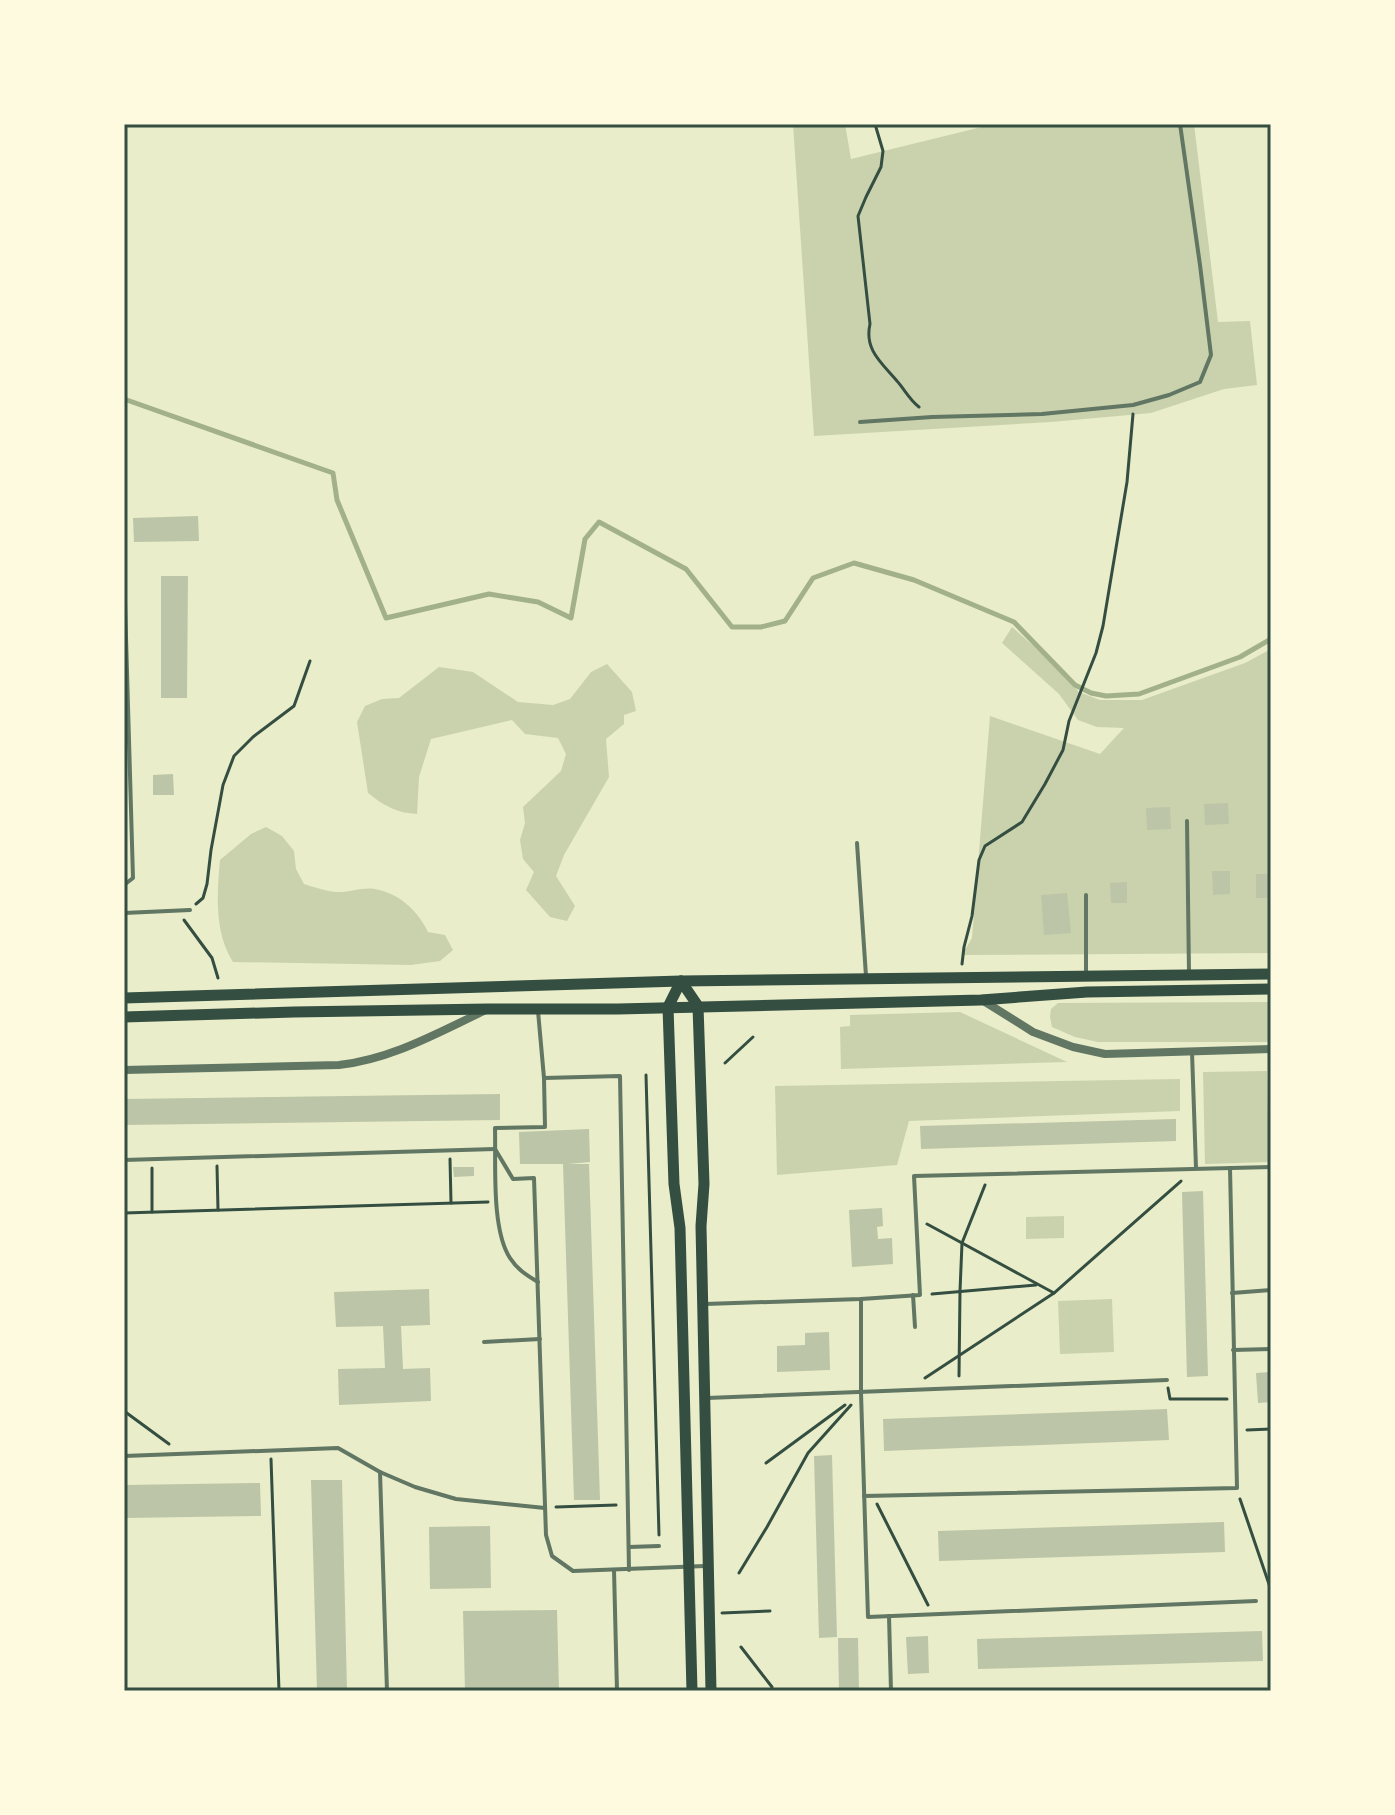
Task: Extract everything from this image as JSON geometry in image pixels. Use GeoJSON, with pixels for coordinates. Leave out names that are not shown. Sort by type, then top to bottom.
{"type":"FeatureCollection","features":[{"type":"Feature","properties":{"kind":"main road"},"geometry":{"type":"LineString","coordinates":[[124,998],[681,981],[1271,974]]}},
{"type":"Feature","properties":{"kind":"main road"},"geometry":{"type":"LineString","coordinates":[[681,981],[698,1006],[704,1184],[702,1304],[711,1691]]}},
{"type":"Feature","properties":{"kind":"main road"},"geometry":{"type":"LineString","coordinates":[[681,981],[668,1007],[674,1184],[680,1228],[692,1691]]}},
{"type":"Feature","properties":{"kind":"main road"},"geometry":{"type":"LineString","coordinates":[[124,1017],[981,1000],[1087,992],[1271,989]]}},
{"type":"Feature","properties":{"kind":"street"},"geometry":{"type":"LineString","coordinates":[[981,1000],[1033,1032],[1073,1047],[1105,1054],[1271,1049]]}},
{"type":"Feature","properties":{"kind":"street"},"geometry":{"type":"LineString","coordinates":[[124,1070],[364,1062],[388,1055],[488,1009]]}},
{"type":"Feature","properties":{"kind":"lane"},"geometry":{"type":"LineString","coordinates":[[860,422],[1042,414],[1133,405],[1200,382],[1211,355],[1180,124]]}},
{"type":"Feature","properties":{"kind":"lane"},"geometry":{"type":"LineString","coordinates":[[124,885],[133,878],[125,603]]}},
{"type":"Feature","properties":{"kind":"lane"},"geometry":{"type":"LineString","coordinates":[[1187,821],[1189,975]]}},
{"type":"Feature","properties":{"kind":"lane"},"geometry":{"type":"LineString","coordinates":[[857,843],[866,979]]}},
{"type":"Feature","properties":{"kind":"lane"},"geometry":{"type":"LineString","coordinates":[[1086,895],[1086,976]]}},
{"type":"Feature","properties":{"kind":"lane"},"geometry":{"type":"LineString","coordinates":[[124,913],[190,910]]}},
{"type":"Feature","properties":{"kind":"lane"},"geometry":{"type":"LineString","coordinates":[[538,1009],[545,1127],[495,1128],[500,1236],[509,1257],[520,1271],[538,1282]]}},
{"type":"Feature","properties":{"kind":"lane"},"geometry":{"type":"LineString","coordinates":[[1192,1052],[1196,1168]]}},
{"type":"Feature","properties":{"kind":"lane"},"geometry":{"type":"LineString","coordinates":[[544,1078],[620,1076],[629,1570]]}},
{"type":"Feature","properties":{"kind":"lane"},"geometry":{"type":"LineString","coordinates":[[495,1149],[513,1179],[534,1178],[546,1535],[552,1556],[573,1571],[708,1566]]}},
{"type":"Feature","properties":{"kind":"lane"},"geometry":{"type":"LineString","coordinates":[[124,1160],[495,1149]]}},
{"type":"Feature","properties":{"kind":"lane"},"geometry":{"type":"LineString","coordinates":[[702,1304],[920,1295],[914,1176],[1271,1167]]}},
{"type":"Feature","properties":{"kind":"lane"},"geometry":{"type":"LineString","coordinates":[[864,1496],[1237,1488],[1230,1168]]}},
{"type":"Feature","properties":{"kind":"lane"},"geometry":{"type":"LineString","coordinates":[[1232,1293],[1271,1290]]}},
{"type":"Feature","properties":{"kind":"lane"},"geometry":{"type":"LineString","coordinates":[[913,1295],[915,1327]]}},
{"type":"Feature","properties":{"kind":"lane"},"geometry":{"type":"LineString","coordinates":[[861,1299],[868,1617],[1256,1601]]}},
{"type":"Feature","properties":{"kind":"lane"},"geometry":{"type":"LineString","coordinates":[[484,1342],[540,1339]]}},
{"type":"Feature","properties":{"kind":"lane"},"geometry":{"type":"LineString","coordinates":[[1233,1350],[1271,1349]]}},
{"type":"Feature","properties":{"kind":"lane"},"geometry":{"type":"LineString","coordinates":[[705,1398],[1167,1380]]}},
{"type":"Feature","properties":{"kind":"lane"},"geometry":{"type":"LineString","coordinates":[[124,1456],[338,1448],[380,1472],[415,1487],[456,1499],[545,1508]]}},
{"type":"Feature","properties":{"kind":"lane"},"geometry":{"type":"LineString","coordinates":[[380,1472],[387,1691]]}},
{"type":"Feature","properties":{"kind":"lane"},"geometry":{"type":"LineString","coordinates":[[629,1547],[659,1546]]}},
{"type":"Feature","properties":{"kind":"lane"},"geometry":{"type":"LineString","coordinates":[[614,1570],[617,1691]]}},
{"type":"Feature","properties":{"kind":"lane"},"geometry":{"type":"LineString","coordinates":[[889,1616],[891,1691]]}},
{"type":"Feature","properties":{"kind":"path"},"geometry":{"type":"LineString","coordinates":[[875,124],[883,151],[881,167],[858,216],[870,348],[911,401],[932,417]]}},
{"type":"Feature","properties":{"kind":"path"},"geometry":{"type":"LineString","coordinates":[[962,964],[979,860],[985,846],[1022,822],[1063,750],[1069,721],[1096,653],[1127,482],[1133,405]]}},
{"type":"Feature","properties":{"kind":"path"},"geometry":{"type":"LineString","coordinates":[[190,910],[203,898],[223,785],[234,756],[253,737],[294,706],[310,661]]}},
{"type":"Feature","properties":{"kind":"path"},"geometry":{"type":"LineString","coordinates":[[175,910],[212,958],[218,978]]}},
{"type":"Feature","properties":{"kind":"path"},"geometry":{"type":"LineString","coordinates":[[725,1063],[753,1037]]}},
{"type":"Feature","properties":{"kind":"path"},"geometry":{"type":"LineString","coordinates":[[646,1075],[659,1546]]}},
{"type":"Feature","properties":{"kind":"path"},"geometry":{"type":"LineString","coordinates":[[449,1150],[451,1203]]}},
{"type":"Feature","properties":{"kind":"path"},"geometry":{"type":"LineString","coordinates":[[217,1157],[218,1210]]}},
{"type":"Feature","properties":{"kind":"path"},"geometry":{"type":"LineString","coordinates":[[152,1159],[152,1212]]}},
{"type":"Feature","properties":{"kind":"path"},"geometry":{"type":"LineString","coordinates":[[906,1391],[1054,1293],[1196,1168]]}},
{"type":"Feature","properties":{"kind":"path"},"geometry":{"type":"LineString","coordinates":[[959,1389],[962,1243],[990,1174]]}},
{"type":"Feature","properties":{"kind":"path"},"geometry":{"type":"LineString","coordinates":[[124,1213],[497,1202]]}},
{"type":"Feature","properties":{"kind":"path"},"geometry":{"type":"LineString","coordinates":[[916,1218],[1054,1293]]}},
{"type":"Feature","properties":{"kind":"path"},"geometry":{"type":"LineString","coordinates":[[920,1295],[1039,1284]]}},
{"type":"Feature","properties":{"kind":"path"},"geometry":{"type":"LineString","coordinates":[[1167,1380],[1170,1399],[1235,1399]]}},
{"type":"Feature","properties":{"kind":"path"},"geometry":{"type":"LineString","coordinates":[[766,1463],[861,1393]]}},
{"type":"Feature","properties":{"kind":"path"},"geometry":{"type":"LineString","coordinates":[[739,1573],[808,1453],[861,1393]]}},
{"type":"Feature","properties":{"kind":"path"},"geometry":{"type":"LineString","coordinates":[[124,1411],[182,1454]]}},
{"type":"Feature","properties":{"kind":"path"},"geometry":{"type":"LineString","coordinates":[[1235,1430],[1271,1429]]}},
{"type":"Feature","properties":{"kind":"path"},"geometry":{"type":"LineString","coordinates":[[271,1450],[279,1691]]}},
{"type":"Feature","properties":{"kind":"path"},"geometry":{"type":"LineString","coordinates":[[1237,1488],[1271,1590]]}},
{"type":"Feature","properties":{"kind":"path"},"geometry":{"type":"LineString","coordinates":[[874,1497],[933,1614]]}},
{"type":"Feature","properties":{"kind":"path"},"geometry":{"type":"LineString","coordinates":[[545,1508],[628,1504]]}},
{"type":"Feature","properties":{"kind":"path"},"geometry":{"type":"LineString","coordinates":[[720,1613],[770,1611]]}},
{"type":"Feature","properties":{"kind":"path"},"geometry":{"type":"LineString","coordinates":[[741,1647],[772,1687]]}},
{"type":"Feature","properties":{"kind":"green space"},"geometry":{"type":"Polygon","coordinates":[[[793,124],[845,124],[851,159],[994,124],[1194,124],[1218,322],[1250,321],[1257,385],[1224,389],[1151,413],[814,436],[793,124]]]}},
{"type":"Feature","properties":{"kind":"green space"},"geometry":{"type":"Polygon","coordinates":[[[1012,627],[1079,692],[1100,700],[1142,700],[1245,663],[1271,649],[1271,953],[962,955],[972,938],[990,716],[1100,754],[1124,728],[1097,727],[1078,720],[1059,694],[1002,643],[1012,627]]]}},
{"type":"Feature","properties":{"kind":"green space"},"geometry":{"type":"Polygon","coordinates":[[[607,664],[632,692],[636,711],[624,715],[624,724],[606,739],[609,777],[564,855],[556,876],[575,906],[567,921],[550,917],[526,890],[534,872],[523,859],[520,840],[525,823],[523,807],[561,771],[566,754],[558,738],[525,734],[512,720],[431,739],[419,777],[417,814],[391,808],[368,793],[357,722],[365,706],[382,699],[399,698],[439,667],[473,672],[518,702],[553,705],[570,699],[591,672],[607,664]]]}},
{"type":"Feature","properties":{"kind":"green space"},"geometry":{"type":"Polygon","coordinates":[[[266,827],[282,836],[294,851],[296,869],[304,884],[336,892],[370,889],[392,894],[413,910],[428,932],[445,935],[453,950],[440,961],[411,965],[233,962],[220,926],[220,860],[251,834],[266,827]]]}},
{"type":"Feature","properties":{"kind":"green space"},"geometry":{"type":"Polygon","coordinates":[[[1268,1002],[1271,1007],[1270,1042],[1098,1042],[1052,1027],[1050,1017],[1051,1009],[1058,1003],[1268,1002]]]}},
{"type":"Feature","properties":{"kind":"green space"},"geometry":{"type":"Polygon","coordinates":[[[960,1012],[1067,1062],[841,1069],[840,1027],[850,1026],[850,1015],[960,1012]]]}},
{"type":"Feature","properties":{"kind":"green space"},"geometry":{"type":"Polygon","coordinates":[[[1267,1071],[1269,1162],[1205,1164],[1203,1072],[1267,1071]]]}},
{"type":"Feature","properties":{"kind":"green space"},"geometry":{"type":"Polygon","coordinates":[[[1180,1079],[1180,1111],[909,1121],[897,1165],[777,1175],[775,1086],[1180,1079]]]}},
{"type":"Feature","properties":{"kind":"green space"},"geometry":{"type":"Polygon","coordinates":[[[1064,1216],[1064,1238],[1026,1239],[1026,1217],[1064,1216]]]}},
{"type":"Feature","properties":{"kind":"green space"},"geometry":{"type":"Polygon","coordinates":[[[1112,1299],[1114,1352],[1060,1354],[1058,1301],[1112,1299]]]}},
{"type":"Feature","properties":{"kind":"building"},"geometry":{"type":"Polygon","coordinates":[[[198,516],[199,541],[134,542],[133,518],[198,516]]]}},
{"type":"Feature","properties":{"kind":"building"},"geometry":{"type":"Polygon","coordinates":[[[161,576],[188,576],[187,698],[161,698],[161,576]]]}},
{"type":"Feature","properties":{"kind":"building"},"geometry":{"type":"Polygon","coordinates":[[[173,774],[174,795],[153,795],[153,775],[173,774]]]}},
{"type":"Feature","properties":{"kind":"building"},"geometry":{"type":"Polygon","coordinates":[[[1228,803],[1229,824],[1205,825],[1204,804],[1228,803]]]}},
{"type":"Feature","properties":{"kind":"building"},"geometry":{"type":"Polygon","coordinates":[[[1170,807],[1171,829],[1147,830],[1146,808],[1170,807]]]}},
{"type":"Feature","properties":{"kind":"building"},"geometry":{"type":"Polygon","coordinates":[[[1212,871],[1230,871],[1230,894],[1213,895],[1212,871]]]}},
{"type":"Feature","properties":{"kind":"building"},"geometry":{"type":"Polygon","coordinates":[[[1256,874],[1271,874],[1271,898],[1256,898],[1256,874]]]}},
{"type":"Feature","properties":{"kind":"building"},"geometry":{"type":"Polygon","coordinates":[[[1127,882],[1127,903],[1111,903],[1110,883],[1127,882]]]}},
{"type":"Feature","properties":{"kind":"building"},"geometry":{"type":"Polygon","coordinates":[[[1067,893],[1071,933],[1044,935],[1041,895],[1067,893]]]}},
{"type":"Feature","properties":{"kind":"building"},"geometry":{"type":"Polygon","coordinates":[[[500,1094],[500,1120],[124,1125],[124,1099],[500,1094]]]}},
{"type":"Feature","properties":{"kind":"building"},"geometry":{"type":"Polygon","coordinates":[[[1176,1119],[1176,1141],[921,1149],[920,1126],[1176,1119]]]}},
{"type":"Feature","properties":{"kind":"building"},"geometry":{"type":"Polygon","coordinates":[[[589,1129],[590,1162],[568,1164],[589,1164],[600,1500],[574,1500],[563,1164],[520,1164],[519,1132],[589,1129]]]}},
{"type":"Feature","properties":{"kind":"building"},"geometry":{"type":"Polygon","coordinates":[[[453,1167],[474,1167],[474,1176],[454,1177],[453,1167]]]}},
{"type":"Feature","properties":{"kind":"building"},"geometry":{"type":"Polygon","coordinates":[[[1203,1191],[1208,1376],[1187,1377],[1182,1192],[1203,1191]]]}},
{"type":"Feature","properties":{"kind":"building"},"geometry":{"type":"Polygon","coordinates":[[[882,1208],[883,1226],[877,1227],[878,1239],[892,1238],[893,1264],[852,1267],[849,1210],[882,1208]]]}},
{"type":"Feature","properties":{"kind":"building"},"geometry":{"type":"Polygon","coordinates":[[[429,1289],[430,1325],[401,1326],[403,1369],[430,1368],[431,1401],[339,1405],[338,1369],[385,1368],[383,1326],[336,1327],[334,1292],[429,1289]]]}},
{"type":"Feature","properties":{"kind":"building"},"geometry":{"type":"Polygon","coordinates":[[[829,1332],[830,1370],[777,1372],[777,1346],[805,1345],[805,1333],[829,1332]]]}},
{"type":"Feature","properties":{"kind":"building"},"geometry":{"type":"Polygon","coordinates":[[[1271,1372],[1271,1402],[1258,1403],[1256,1373],[1271,1372]]]}},
{"type":"Feature","properties":{"kind":"building"},"geometry":{"type":"Polygon","coordinates":[[[1167,1409],[1169,1440],[884,1451],[883,1419],[1167,1409]]]}},
{"type":"Feature","properties":{"kind":"building"},"geometry":{"type":"Polygon","coordinates":[[[832,1455],[837,1637],[819,1638],[814,1456],[832,1455]]]}},
{"type":"Feature","properties":{"kind":"building"},"geometry":{"type":"Polygon","coordinates":[[[311,1480],[342,1480],[347,1691],[317,1691],[311,1480]]]}},
{"type":"Feature","properties":{"kind":"building"},"geometry":{"type":"Polygon","coordinates":[[[260,1483],[261,1516],[124,1518],[124,1485],[260,1483]]]}},
{"type":"Feature","properties":{"kind":"building"},"geometry":{"type":"Polygon","coordinates":[[[1224,1522],[1225,1552],[939,1561],[938,1531],[1224,1522]]]}},
{"type":"Feature","properties":{"kind":"building"},"geometry":{"type":"Polygon","coordinates":[[[490,1526],[491,1588],[430,1589],[429,1527],[490,1526]]]}},
{"type":"Feature","properties":{"kind":"building"},"geometry":{"type":"Polygon","coordinates":[[[557,1610],[559,1691],[465,1691],[463,1611],[557,1610]]]}},
{"type":"Feature","properties":{"kind":"building"},"geometry":{"type":"Polygon","coordinates":[[[1262,1631],[1263,1661],[978,1669],[977,1639],[1262,1631]]]}},
{"type":"Feature","properties":{"kind":"building"},"geometry":{"type":"Polygon","coordinates":[[[928,1636],[929,1673],[908,1674],[906,1637],[928,1636]]]}},
{"type":"Feature","properties":{"kind":"building"},"geometry":{"type":"Polygon","coordinates":[[[838,1638],[858,1638],[859,1691],[839,1691],[838,1638]]]}},
{"type":"Feature","properties":{"kind":"waterway"},"geometry":{"type":"LineString","coordinates":[[124,399],[333,473],[337,500],[386,618],[489,594],[538,602],[571,618],[585,539],[599,522],[686,569],[732,627],[761,627],[785,621],[813,578],[854,563],[914,580],[1014,622],[1075,685],[1106,696],[1139,694],[1240,657],[1271,639]]}}]}
